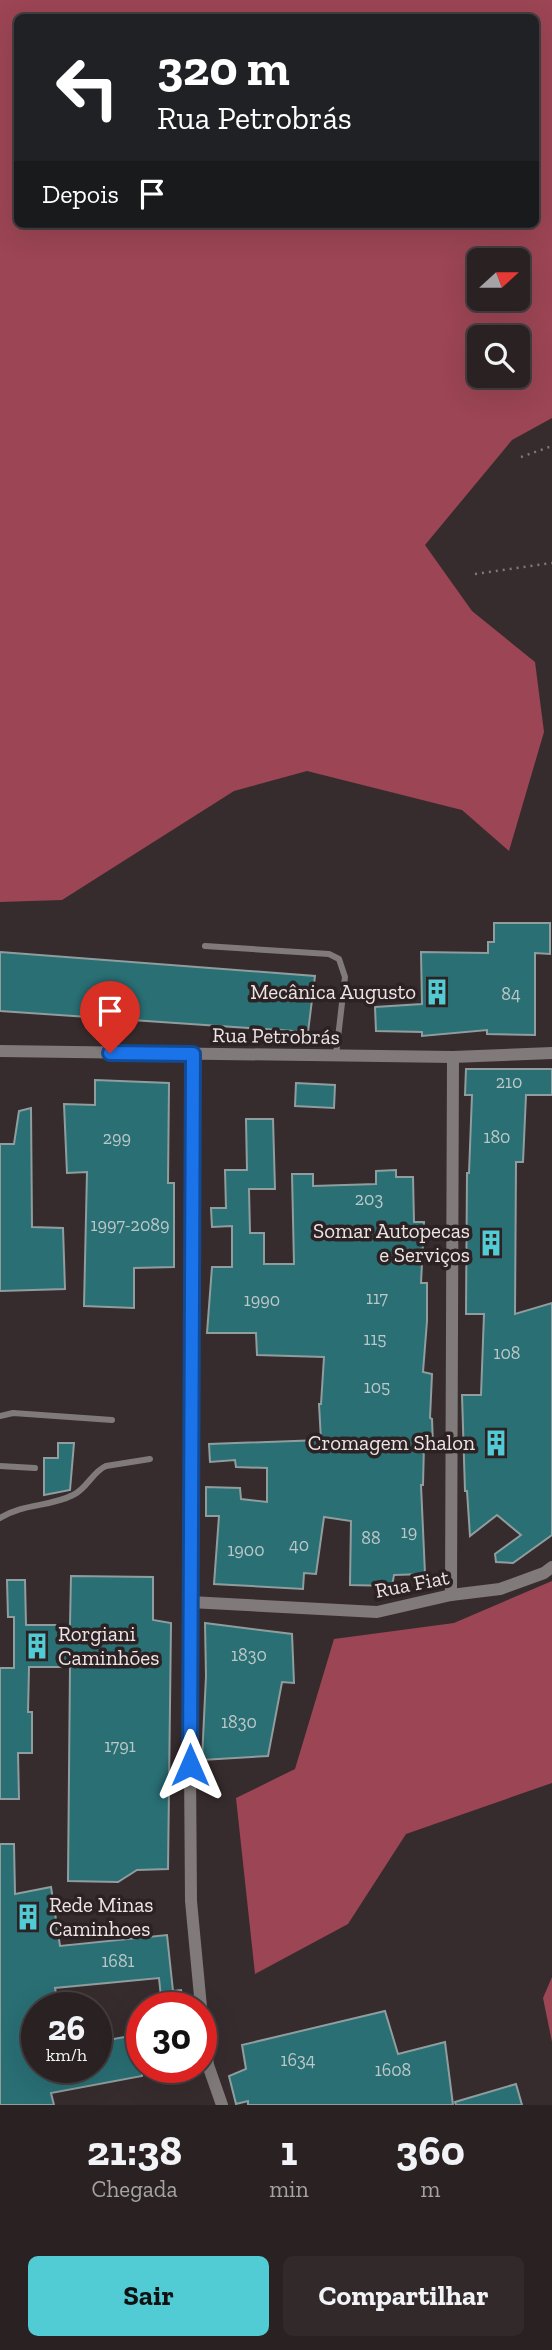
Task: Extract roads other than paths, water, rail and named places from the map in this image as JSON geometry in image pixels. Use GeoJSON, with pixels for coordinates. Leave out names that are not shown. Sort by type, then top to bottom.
{"type":"FeatureCollection","features":[{"type":"Feature","properties":{"kind":"street","name":"Rua Petrobrás"},"geometry":{"type":"LineString","coordinates":[[0,1051],[453,1056],[552,1053]]}},
{"type":"Feature","properties":{"kind":"street"},"geometry":{"type":"LineString","coordinates":[[193,1054],[191,1901],[199,1992]]}},
{"type":"Feature","properties":{"kind":"street"},"geometry":{"type":"LineString","coordinates":[[451,1595],[453,1056]]}},
{"type":"Feature","properties":{"kind":"street","name":"Rua Fiat"},"geometry":{"type":"LineString","coordinates":[[190,1602],[377,1612],[451,1595],[500,1589],[544,1573],[552,1567]]}},
{"type":"Feature","properties":{"kind":"street"},"geometry":{"type":"LineString","coordinates":[[214,2083],[222,2105]]}},
{"type":"Feature","properties":{"kind":"lane"},"geometry":{"type":"LineString","coordinates":[[205,946],[329,954],[339,959],[345,977],[336,1055]]}},
{"type":"Feature","properties":{"kind":"lane"},"geometry":{"type":"LineString","coordinates":[[0,1416],[13,1413],[112,1420]]}},
{"type":"Feature","properties":{"kind":"lane"},"geometry":{"type":"LineString","coordinates":[[0,1518],[24,1506],[71,1497],[78,1493],[100,1468],[150,1459]]}},
{"type":"Feature","properties":{"kind":"lane"},"geometry":{"type":"LineString","coordinates":[[0,1466],[35,1468]]}},
{"type":"Feature","properties":{"kind":"place","name":"Mecânica Augusto"},"geometry":{"type":"Point","coordinates":[437,992]}},
{"type":"Feature","properties":{"kind":"place","name":"Somar Autopecas e Serviços"},"geometry":{"type":"Point","coordinates":[491,1243]}},
{"type":"Feature","properties":{"kind":"place","name":"Cromagem Shalon"},"geometry":{"type":"Point","coordinates":[496,1443]}},
{"type":"Feature","properties":{"kind":"place","name":"Rorgiani Caminhões"},"geometry":{"type":"Point","coordinates":[37,1646]}},
{"type":"Feature","properties":{"kind":"place","name":"Rede Minas Caminhoes"},"geometry":{"type":"Point","coordinates":[28,1917]}}]}
